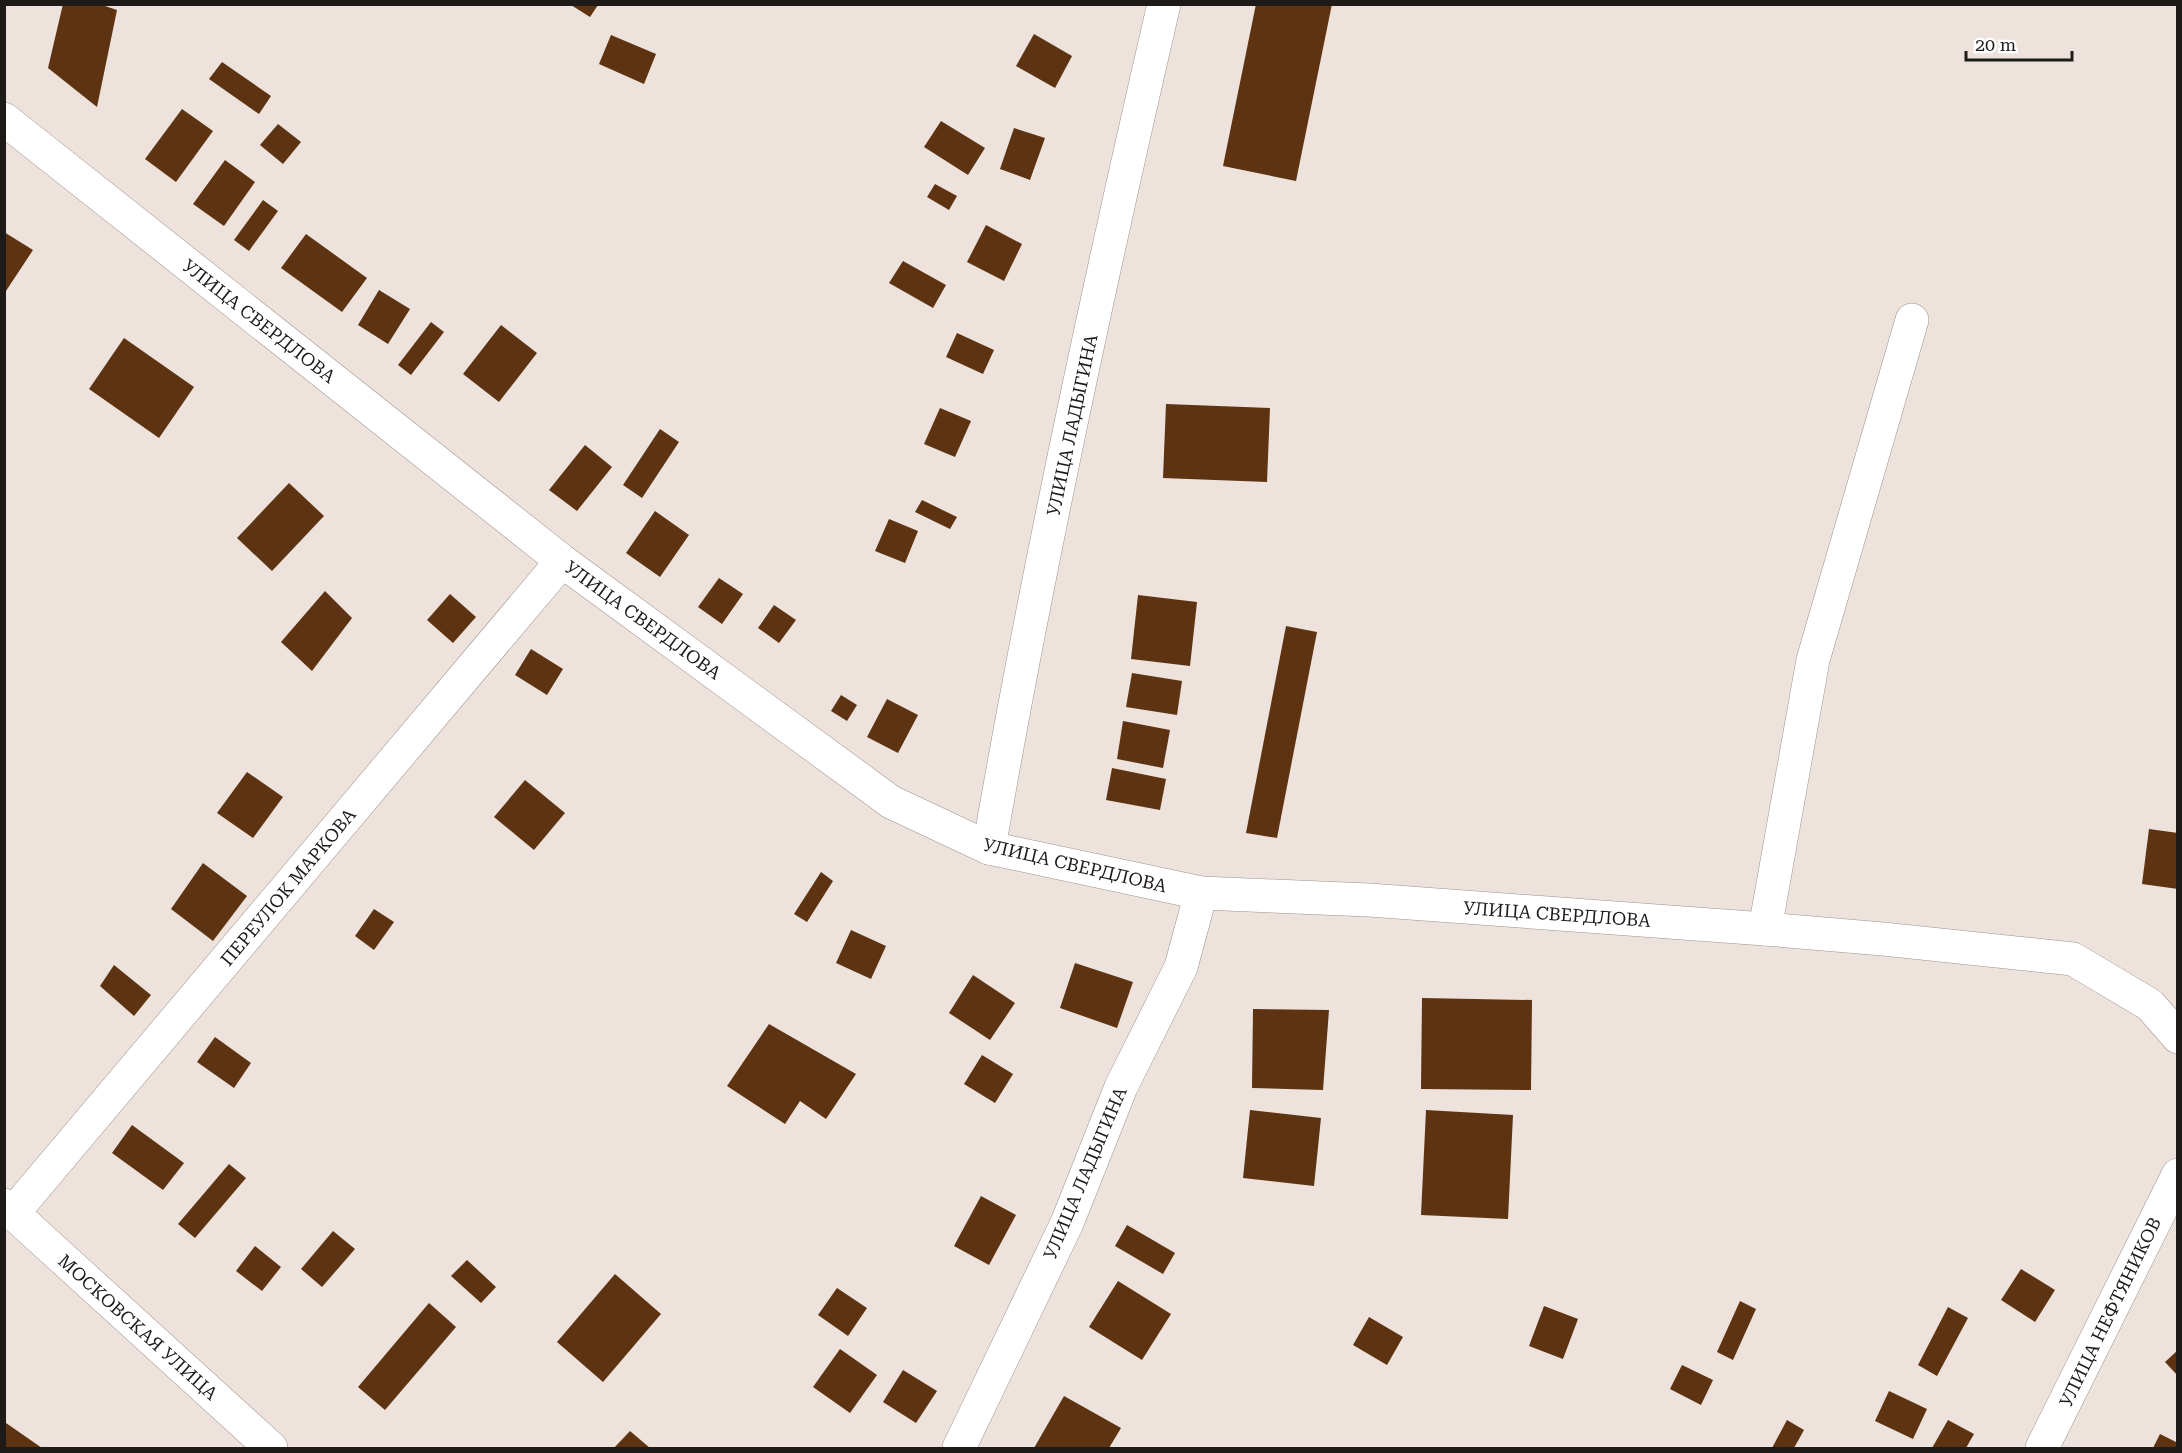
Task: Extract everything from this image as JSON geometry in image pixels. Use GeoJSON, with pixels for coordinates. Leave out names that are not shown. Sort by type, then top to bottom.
{"type":"FeatureCollection","features":[{"type":"Feature","properties":{"kind":"street","name":"УЛИЦА ЛАДЫГИНА"},"geometry":{"type":"LineString","coordinates":[[989,848],[1013,710],[1111,234],[1164,4]]}},
{"type":"Feature","properties":{"kind":"street","name":"УЛИЦА СВЕРДЛОВА"},"geometry":{"type":"LineString","coordinates":[[4,119],[562,561],[891,802],[989,848],[1201,893],[1369,900],[1765,929],[2073,959],[2150,1005],[2178,1036]]}},
{"type":"Feature","properties":{"kind":"street"},"geometry":{"type":"LineString","coordinates":[[1765,929],[1813,660],[1912,320]]}},
{"type":"Feature","properties":{"kind":"street","name":"ПЕРЕУЛОК МАРКОВА"},"geometry":{"type":"LineString","coordinates":[[9,1209],[562,561]]}},
{"type":"Feature","properties":{"kind":"street","name":"УЛИЦА ЛАДЫГИНА"},"geometry":{"type":"LineString","coordinates":[[959,1449],[1066,1223],[1121,1087],[1181,968],[1201,893]]}},
{"type":"Feature","properties":{"kind":"street","name":"УЛИЦА НЕФТЯНИКОВ"},"geometry":{"type":"LineString","coordinates":[[2042,1449],[2178,1175]]}},
{"type":"Feature","properties":{"kind":"street","name":"МОСКОВСКАЯ УЛИЦА"},"geometry":{"type":"LineString","coordinates":[[9,1209],[271,1449]]}},
{"type":"Feature","properties":{"kind":"building"},"geometry":{"type":"Polygon","coordinates":[[[63,4],[99,4],[117,10],[97,107],[48,68],[63,4]]]}},
{"type":"Feature","properties":{"kind":"building"},"geometry":{"type":"Polygon","coordinates":[[[1256,4],[1332,4],[1296,181],[1223,166],[1256,4]]]}},
{"type":"Feature","properties":{"kind":"building"},"geometry":{"type":"Polygon","coordinates":[[[571,5],[598,5],[590,17],[571,5]]]}},
{"type":"Feature","properties":{"kind":"building"},"geometry":{"type":"Polygon","coordinates":[[[1034,34],[1072,56],[1055,88],[1016,66],[1034,34]]]}},
{"type":"Feature","properties":{"kind":"building"},"geometry":{"type":"Polygon","coordinates":[[[611,35],[656,54],[644,84],[599,64],[611,35]]]}},
{"type":"Feature","properties":{"kind":"building"},"geometry":{"type":"Polygon","coordinates":[[[222,62],[271,96],[259,114],[209,79],[222,62]]]}},
{"type":"Feature","properties":{"kind":"building"},"geometry":{"type":"Polygon","coordinates":[[[182,109],[213,131],[176,182],[145,159],[182,109]]]}},
{"type":"Feature","properties":{"kind":"building"},"geometry":{"type":"Polygon","coordinates":[[[941,121],[985,148],[968,175],[924,147],[941,121]]]}},
{"type":"Feature","properties":{"kind":"building"},"geometry":{"type":"Polygon","coordinates":[[[278,124],[301,142],[283,164],[260,145],[278,124]]]}},
{"type":"Feature","properties":{"kind":"building"},"geometry":{"type":"Polygon","coordinates":[[[1014,128],[1045,138],[1030,180],[1000,169],[1014,128]]]}},
{"type":"Feature","properties":{"kind":"building"},"geometry":{"type":"Polygon","coordinates":[[[225,160],[255,182],[224,226],[193,204],[225,160]]]}},
{"type":"Feature","properties":{"kind":"building"},"geometry":{"type":"Polygon","coordinates":[[[935,184],[957,196],[949,210],[927,197],[935,184]]]}},
{"type":"Feature","properties":{"kind":"building"},"geometry":{"type":"Polygon","coordinates":[[[263,200],[278,211],[249,251],[234,240],[263,200]]]}},
{"type":"Feature","properties":{"kind":"building"},"geometry":{"type":"Polygon","coordinates":[[[986,225],[1022,244],[1004,281],[967,262],[986,225]]]}},
{"type":"Feature","properties":{"kind":"building"},"geometry":{"type":"Polygon","coordinates":[[[4,232],[33,250],[4,294],[4,232]]]}},
{"type":"Feature","properties":{"kind":"building"},"geometry":{"type":"Polygon","coordinates":[[[306,234],[367,278],[342,312],[281,268],[306,234]]]}},
{"type":"Feature","properties":{"kind":"building"},"geometry":{"type":"Polygon","coordinates":[[[903,261],[946,285],[933,308],[889,283],[903,261]]]}},
{"type":"Feature","properties":{"kind":"building"},"geometry":{"type":"Polygon","coordinates":[[[379,290],[410,309],[388,344],[358,325],[379,290]]]}},
{"type":"Feature","properties":{"kind":"building"},"geometry":{"type":"Polygon","coordinates":[[[431,322],[444,332],[411,375],[398,365],[431,322]]]}},
{"type":"Feature","properties":{"kind":"building"},"geometry":{"type":"Polygon","coordinates":[[[501,325],[537,353],[499,402],[463,374],[501,325]]]}},
{"type":"Feature","properties":{"kind":"building"},"geometry":{"type":"Polygon","coordinates":[[[957,333],[994,350],[983,374],[946,357],[957,333]]]}},
{"type":"Feature","properties":{"kind":"building"},"geometry":{"type":"Polygon","coordinates":[[[124,338],[194,387],[159,438],[89,389],[124,338]]]}},
{"type":"Feature","properties":{"kind":"building"},"geometry":{"type":"Polygon","coordinates":[[[1166,404],[1270,408],[1267,482],[1163,478],[1166,404]]]}},
{"type":"Feature","properties":{"kind":"building"},"geometry":{"type":"Polygon","coordinates":[[[940,408],[971,421],[955,457],[924,444],[940,408]]]}},
{"type":"Feature","properties":{"kind":"building"},"geometry":{"type":"Polygon","coordinates":[[[660,429],[679,442],[642,498],[623,485],[660,429]]]}},
{"type":"Feature","properties":{"kind":"building"},"geometry":{"type":"Polygon","coordinates":[[[585,445],[612,467],[577,511],[549,490],[585,445]]]}},
{"type":"Feature","properties":{"kind":"building"},"geometry":{"type":"Polygon","coordinates":[[[289,483],[324,516],[272,571],[237,538],[289,483]]]}},
{"type":"Feature","properties":{"kind":"building"},"geometry":{"type":"Polygon","coordinates":[[[922,500],[957,517],[950,529],[915,512],[922,500]]]}},
{"type":"Feature","properties":{"kind":"building"},"geometry":{"type":"Polygon","coordinates":[[[655,511],[689,535],[660,577],[626,553],[655,511]]]}},
{"type":"Feature","properties":{"kind":"building"},"geometry":{"type":"Polygon","coordinates":[[[889,519],[918,531],[905,563],[875,551],[889,519]]]}},
{"type":"Feature","properties":{"kind":"building"},"geometry":{"type":"Polygon","coordinates":[[[719,578],[743,594],[722,624],[698,607],[719,578]]]}},
{"type":"Feature","properties":{"kind":"building"},"geometry":{"type":"Polygon","coordinates":[[[325,591],[352,618],[312,671],[281,642],[325,591]]]}},
{"type":"Feature","properties":{"kind":"building"},"geometry":{"type":"Polygon","coordinates":[[[450,594],[476,617],[453,643],[427,620],[450,594]]]}},
{"type":"Feature","properties":{"kind":"building"},"geometry":{"type":"Polygon","coordinates":[[[1138,595],[1197,602],[1190,666],[1131,659],[1138,595]]]}},
{"type":"Feature","properties":{"kind":"building"},"geometry":{"type":"Polygon","coordinates":[[[774,605],[796,620],[779,643],[758,628],[774,605]]]}},
{"type":"Feature","properties":{"kind":"building"},"geometry":{"type":"Polygon","coordinates":[[[1286,626],[1317,632],[1277,838],[1246,833],[1286,626]]]}},
{"type":"Feature","properties":{"kind":"building"},"geometry":{"type":"Polygon","coordinates":[[[531,649],[563,669],[547,695],[515,675],[531,649]]]}},
{"type":"Feature","properties":{"kind":"building"},"geometry":{"type":"Polygon","coordinates":[[[1132,673],[1182,681],[1177,715],[1126,707],[1132,673]]]}},
{"type":"Feature","properties":{"kind":"building"},"geometry":{"type":"Polygon","coordinates":[[[841,695],[857,705],[847,721],[831,711],[841,695]]]}},
{"type":"Feature","properties":{"kind":"building"},"geometry":{"type":"Polygon","coordinates":[[[887,699],[918,715],[898,753],[867,737],[887,699]]]}},
{"type":"Feature","properties":{"kind":"building"},"geometry":{"type":"Polygon","coordinates":[[[1123,721],[1170,730],[1163,768],[1117,759],[1123,721]]]}},
{"type":"Feature","properties":{"kind":"building"},"geometry":{"type":"Polygon","coordinates":[[[1112,768],[1166,779],[1160,810],[1106,800],[1112,768]]]}},
{"type":"Feature","properties":{"kind":"building"},"geometry":{"type":"Polygon","coordinates":[[[247,772],[283,797],[253,838],[217,813],[247,772]]]}},
{"type":"Feature","properties":{"kind":"building"},"geometry":{"type":"Polygon","coordinates":[[[525,780],[565,813],[534,850],[494,817],[525,780]]]}},
{"type":"Feature","properties":{"kind":"building"},"geometry":{"type":"Polygon","coordinates":[[[2149,829],[2178,833],[2178,889],[2142,884],[2149,829]]]}},
{"type":"Feature","properties":{"kind":"building"},"geometry":{"type":"Polygon","coordinates":[[[203,863],[247,896],[213,941],[171,909],[203,863]]]}},
{"type":"Feature","properties":{"kind":"building"},"geometry":{"type":"Polygon","coordinates":[[[821,872],[833,881],[807,922],[794,914],[821,872]]]}},
{"type":"Feature","properties":{"kind":"building"},"geometry":{"type":"Polygon","coordinates":[[[374,909],[394,922],[374,950],[355,936],[374,909]]]}},
{"type":"Feature","properties":{"kind":"building"},"geometry":{"type":"Polygon","coordinates":[[[851,930],[886,946],[871,979],[836,963],[851,930]]]}},
{"type":"Feature","properties":{"kind":"building"},"geometry":{"type":"Polygon","coordinates":[[[1075,963],[1133,982],[1117,1028],[1060,1008],[1075,963]]]}},
{"type":"Feature","properties":{"kind":"building"},"geometry":{"type":"Polygon","coordinates":[[[114,965],[151,995],[134,1016],[100,986],[114,965]]]}},
{"type":"Feature","properties":{"kind":"building"},"geometry":{"type":"Polygon","coordinates":[[[973,975],[1015,1003],[990,1040],[949,1013],[973,975]]]}},
{"type":"Feature","properties":{"kind":"building"},"geometry":{"type":"Polygon","coordinates":[[[1422,998],[1532,1000],[1531,1090],[1421,1089],[1422,998]]]}},
{"type":"Feature","properties":{"kind":"building"},"geometry":{"type":"Polygon","coordinates":[[[1253,1009],[1329,1010],[1323,1090],[1252,1088],[1253,1009]]]}},
{"type":"Feature","properties":{"kind":"building"},"geometry":{"type":"Polygon","coordinates":[[[769,1024],[856,1074],[826,1119],[800,1101],[785,1124],[727,1086],[769,1024]]]}},
{"type":"Feature","properties":{"kind":"building"},"geometry":{"type":"Polygon","coordinates":[[[215,1037],[251,1063],[234,1088],[197,1062],[215,1037]]]}},
{"type":"Feature","properties":{"kind":"building"},"geometry":{"type":"Polygon","coordinates":[[[982,1055],[1013,1074],[995,1103],[964,1084],[982,1055]]]}},
{"type":"Feature","properties":{"kind":"building"},"geometry":{"type":"Polygon","coordinates":[[[1250,1110],[1321,1118],[1314,1186],[1243,1178],[1250,1110]]]}},
{"type":"Feature","properties":{"kind":"building"},"geometry":{"type":"Polygon","coordinates":[[[1426,1110],[1513,1115],[1508,1219],[1421,1215],[1426,1110]]]}},
{"type":"Feature","properties":{"kind":"building"},"geometry":{"type":"Polygon","coordinates":[[[132,1125],[184,1163],[163,1190],[112,1153],[132,1125]]]}},
{"type":"Feature","properties":{"kind":"building"},"geometry":{"type":"Polygon","coordinates":[[[229,1164],[246,1178],[195,1238],[178,1224],[229,1164]]]}},
{"type":"Feature","properties":{"kind":"building"},"geometry":{"type":"Polygon","coordinates":[[[981,1196],[1016,1215],[989,1265],[954,1246],[981,1196]]]}},
{"type":"Feature","properties":{"kind":"building"},"geometry":{"type":"Polygon","coordinates":[[[1127,1225],[1175,1253],[1163,1274],[1115,1246],[1127,1225]]]}},
{"type":"Feature","properties":{"kind":"building"},"geometry":{"type":"Polygon","coordinates":[[[333,1231],[355,1249],[322,1287],[301,1269],[333,1231]]]}},
{"type":"Feature","properties":{"kind":"building"},"geometry":{"type":"Polygon","coordinates":[[[255,1246],[281,1267],[262,1291],[236,1271],[255,1246]]]}},
{"type":"Feature","properties":{"kind":"building"},"geometry":{"type":"Polygon","coordinates":[[[467,1260],[496,1287],[481,1303],[451,1276],[467,1260]]]}},
{"type":"Feature","properties":{"kind":"building"},"geometry":{"type":"Polygon","coordinates":[[[2021,1269],[2055,1290],[2035,1322],[2001,1300],[2021,1269]]]}},
{"type":"Feature","properties":{"kind":"building"},"geometry":{"type":"Polygon","coordinates":[[[615,1274],[661,1314],[603,1382],[557,1342],[615,1274]]]}},
{"type":"Feature","properties":{"kind":"building"},"geometry":{"type":"Polygon","coordinates":[[[1118,1281],[1171,1314],[1142,1360],[1089,1327],[1118,1281]]]}},
{"type":"Feature","properties":{"kind":"building"},"geometry":{"type":"Polygon","coordinates":[[[837,1288],[867,1308],[848,1336],[818,1315],[837,1288]]]}},
{"type":"Feature","properties":{"kind":"building"},"geometry":{"type":"Polygon","coordinates":[[[1740,1301],[1756,1309],[1733,1360],[1717,1352],[1740,1301]]]}},
{"type":"Feature","properties":{"kind":"building"},"geometry":{"type":"Polygon","coordinates":[[[429,1303],[456,1327],[385,1410],[358,1387],[429,1303]]]}},
{"type":"Feature","properties":{"kind":"building"},"geometry":{"type":"Polygon","coordinates":[[[1544,1306],[1578,1319],[1563,1359],[1529,1346],[1544,1306]]]}},
{"type":"Feature","properties":{"kind":"building"},"geometry":{"type":"Polygon","coordinates":[[[1948,1307],[1968,1318],[1937,1376],[1918,1365],[1948,1307]]]}},
{"type":"Feature","properties":{"kind":"building"},"geometry":{"type":"Polygon","coordinates":[[[1369,1317],[1403,1337],[1387,1365],[1353,1345],[1369,1317]]]}},
{"type":"Feature","properties":{"kind":"building"},"geometry":{"type":"Polygon","coordinates":[[[840,1349],[877,1375],[850,1413],[813,1387],[840,1349]]]}},
{"type":"Feature","properties":{"kind":"building"},"geometry":{"type":"Polygon","coordinates":[[[2178,1350],[2178,1376],[2165,1362],[2178,1350]]]}},
{"type":"Feature","properties":{"kind":"building"},"geometry":{"type":"Polygon","coordinates":[[[1682,1365],[1713,1380],[1701,1405],[1670,1389],[1682,1365]]]}},
{"type":"Feature","properties":{"kind":"building"},"geometry":{"type":"Polygon","coordinates":[[[903,1370],[937,1391],[916,1423],[883,1402],[903,1370]]]}},
{"type":"Feature","properties":{"kind":"building"},"geometry":{"type":"Polygon","coordinates":[[[1889,1391],[1927,1409],[1913,1439],[1875,1421],[1889,1391]]]}},
{"type":"Feature","properties":{"kind":"building"},"geometry":{"type":"Polygon","coordinates":[[[1064,1396],[1121,1428],[1109,1448],[1034,1448],[1064,1396]]]}},
{"type":"Feature","properties":{"kind":"building"},"geometry":{"type":"Polygon","coordinates":[[[1787,1420],[1804,1430],[1794,1448],[1772,1448],[1787,1420]]]}},
{"type":"Feature","properties":{"kind":"building"},"geometry":{"type":"Polygon","coordinates":[[[1948,1420],[1974,1434],[1966,1448],[1932,1448],[1948,1420]]]}},
{"type":"Feature","properties":{"kind":"building"},"geometry":{"type":"Polygon","coordinates":[[[6,1423],[42,1448],[4,1448],[4,1425],[6,1423]]]}},
{"type":"Feature","properties":{"kind":"building"},"geometry":{"type":"Polygon","coordinates":[[[630,1431],[650,1448],[614,1448],[630,1431]]]}},
{"type":"Feature","properties":{"kind":"building"},"geometry":{"type":"Polygon","coordinates":[[[2160,1434],[2178,1443],[2178,1448],[2153,1448],[2160,1434]]]}}]}
